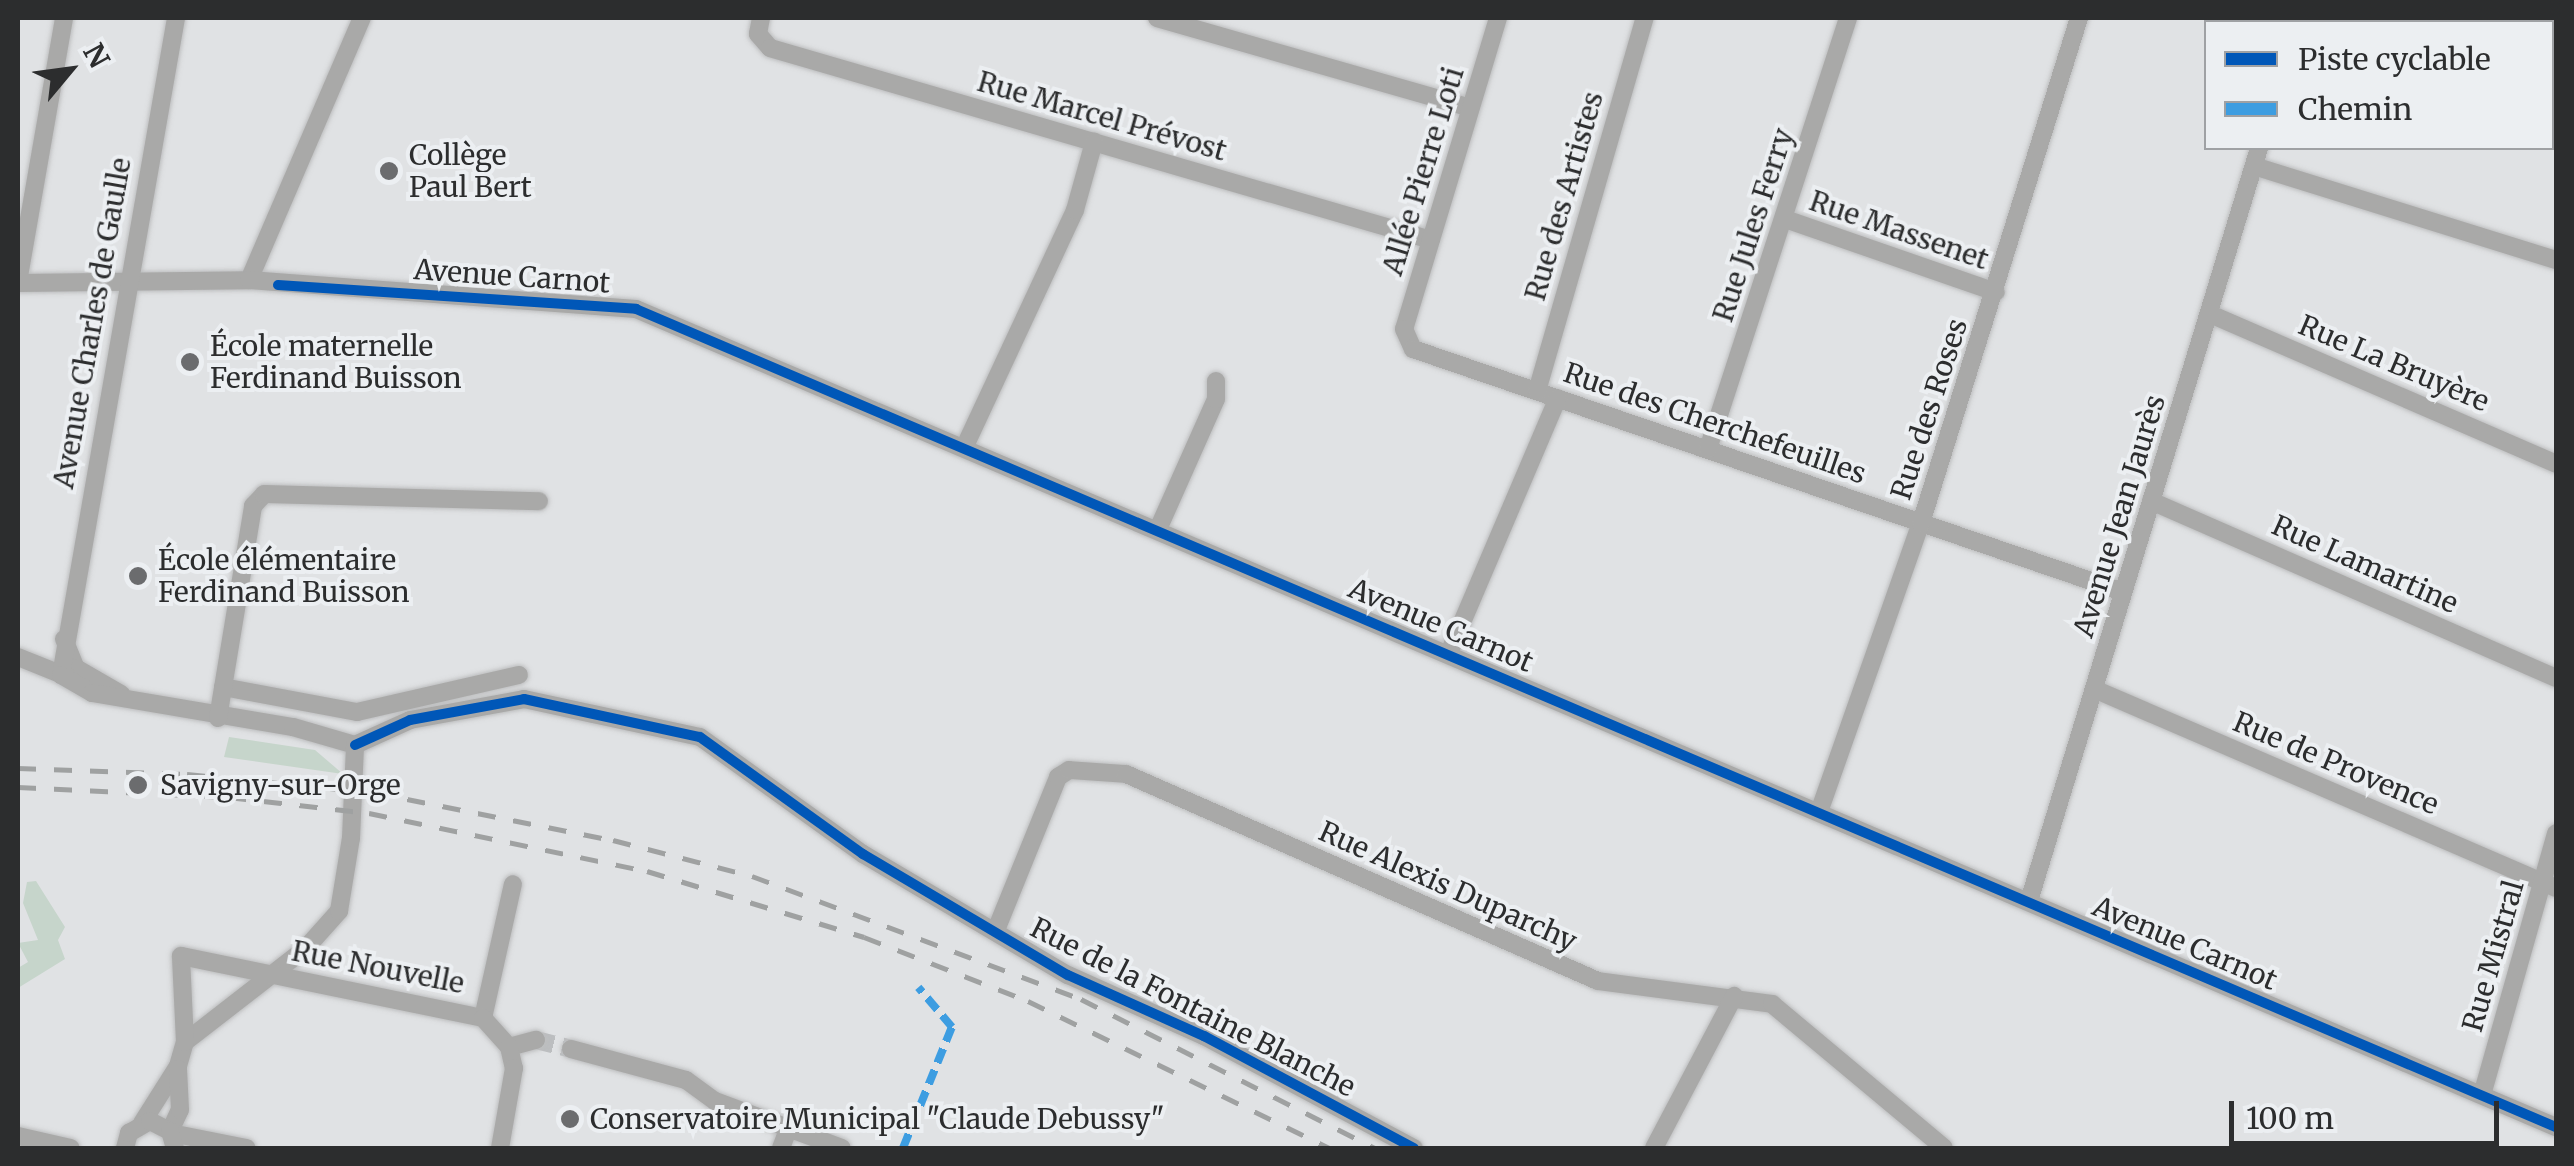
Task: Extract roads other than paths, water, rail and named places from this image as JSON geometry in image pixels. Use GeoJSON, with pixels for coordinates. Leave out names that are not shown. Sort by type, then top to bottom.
{"type":"FeatureCollection","features":[{"type":"Feature","properties":{"kind":"street"},"geometry":{"type":"LineString","coordinates":[[18,282],[64,18]]}},
{"type":"Feature","properties":{"kind":"street","name":"Avenue Charles de Gaulle"},"geometry":{"type":"LineString","coordinates":[[69,672],[64,638],[176,18]]}},
{"type":"Feature","properties":{"kind":"street"},"geometry":{"type":"LineString","coordinates":[[249,280],[362,18]]}},
{"type":"Feature","properties":{"kind":"street","name":"Rue Marcel Prévost"},"geometry":{"type":"LineString","coordinates":[[761,18],[760,39],[770,48],[1431,240]]}},
{"type":"Feature","properties":{"kind":"street"},"geometry":{"type":"LineString","coordinates":[[1157,18],[1470,108]]}},
{"type":"Feature","properties":{"kind":"street","name":"Allée Pierre Loti"},"geometry":{"type":"LineString","coordinates":[[1405,341],[1498,18]]}},
{"type":"Feature","properties":{"kind":"street","name":"Rue des Artistes"},"geometry":{"type":"LineString","coordinates":[[1537,391],[1645,18]]}},
{"type":"Feature","properties":{"kind":"street","name":"Rue Jules Ferry"},"geometry":{"type":"LineString","coordinates":[[1708,449],[1848,18]]}},
{"type":"Feature","properties":{"kind":"street","name":"Rue des Roses"},"geometry":{"type":"LineString","coordinates":[[1818,812],[1922,522],[2080,18]]}},
{"type":"Feature","properties":{"kind":"street"},"geometry":{"type":"LineString","coordinates":[[965,446],[1075,210],[1094,142]]}},
{"type":"Feature","properties":{"kind":"street"},"geometry":{"type":"LineString","coordinates":[[2257,157],[2556,260]]}},
{"type":"Feature","properties":{"kind":"street","name":"Avenue Jean Jaurès"},"geometry":{"type":"LineString","coordinates":[[2029,901],[2257,157]]}},
{"type":"Feature","properties":{"kind":"street","name":"Rue Massenet"},"geometry":{"type":"LineString","coordinates":[[1785,219],[1996,292]]}},
{"type":"Feature","properties":{"kind":"street","name":"Avenue Carnot"},"geometry":{"type":"LineString","coordinates":[[18,282],[129,286],[249,280],[636,309],[1159,527],[2556,1127]]}},
{"type":"Feature","properties":{"kind":"street","name":"Rue La Bruyère"},"geometry":{"type":"LineString","coordinates":[[2210,314],[2556,464]]}},
{"type":"Feature","properties":{"kind":"street","name":"Rue des Cherchefeuilles"},"geometry":{"type":"LineString","coordinates":[[1405,341],[1537,391],[2124,592]]}},
{"type":"Feature","properties":{"kind":"street"},"geometry":{"type":"LineString","coordinates":[[1159,527],[1216,399],[1216,380]]}},
{"type":"Feature","properties":{"kind":"street"},"geometry":{"type":"LineString","coordinates":[[1448,653],[1558,398]]}},
{"type":"Feature","properties":{"kind":"street"},"geometry":{"type":"LineString","coordinates":[[218,718],[254,506],[264,494],[540,502]]}},
{"type":"Feature","properties":{"kind":"street","name":"Rue Lamartine"},"geometry":{"type":"LineString","coordinates":[[2152,501],[2556,678]]}},
{"type":"Feature","properties":{"kind":"street"},"geometry":{"type":"LineString","coordinates":[[20,660],[102,682],[129,698]]}},
{"type":"Feature","properties":{"kind":"street"},"geometry":{"type":"LineString","coordinates":[[69,672],[79,690],[218,718],[293,726],[355,746],[339,912],[271,974],[185,1042],[178,1066],[142,1122],[129,1133],[125,1148]]}},
{"type":"Feature","properties":{"kind":"street"},"geometry":{"type":"LineString","coordinates":[[223,687],[357,712],[520,675]]}},
{"type":"Feature","properties":{"kind":"street","name":"Rue de Provence"},"geometry":{"type":"LineString","coordinates":[[2094,689],[2550,885]]}},
{"type":"Feature","properties":{"kind":"street","name":"Rue de la Fontaine Blanche"},"geometry":{"type":"LineString","coordinates":[[355,746],[410,720],[524,699],[713,742],[863,854],[1068,975],[1204,1036],[1414,1148]]}},
{"type":"Feature","properties":{"kind":"street","name":"Rue Alexis Duparchy"},"geometry":{"type":"LineString","coordinates":[[996,930],[1054,783],[1076,770],[1126,774],[1598,981],[1772,1004],[1944,1148]]}},
{"type":"Feature","properties":{"kind":"street","name":"Rue Mistral"},"geometry":{"type":"LineString","coordinates":[[2482,1095],[2550,885],[2556,833]]}},
{"type":"Feature","properties":{"kind":"street"},"geometry":{"type":"LineString","coordinates":[[483,1018],[514,884]]}},
{"type":"Feature","properties":{"kind":"street","name":"Rue Nouvelle"},"geometry":{"type":"LineString","coordinates":[[185,1042],[181,956],[483,1018],[509,1046]]}},
{"type":"Feature","properties":{"kind":"street"},"geometry":{"type":"LineString","coordinates":[[1654,1148],[1734,996]]}},
{"type":"Feature","properties":{"kind":"street"},"geometry":{"type":"LineString","coordinates":[[500,1148],[514,1068],[509,1046],[536,1040]]}},
{"type":"Feature","properties":{"kind":"street"},"geometry":{"type":"LineString","coordinates":[[572,1049],[686,1080],[715,1101],[842,1148]]}},
{"type":"Feature","properties":{"kind":"street"},"geometry":{"type":"LineString","coordinates":[[172,1138],[180,1110],[178,1066]]}},
{"type":"Feature","properties":{"kind":"street"},"geometry":{"type":"LineString","coordinates":[[142,1122],[172,1138],[246,1148]]}},
{"type":"Feature","properties":{"kind":"street"},"geometry":{"type":"LineString","coordinates":[[781,1148],[788,1127]]}},
{"type":"Feature","properties":{"kind":"street"},"geometry":{"type":"LineString","coordinates":[[18,1136],[71,1148]]}},
{"type":"Feature","properties":{"kind":"tunnel"},"geometry":{"type":"LineString","coordinates":[[536,1040],[571,1049]]}},
{"type":"Feature","properties":{"kind":"railway"},"geometry":{"type":"LineString","coordinates":[[18,768],[187,774],[372,792],[613,840],[752,876],[1081,999],[1375,1148]]}},
{"type":"Feature","properties":{"kind":"railway"},"geometry":{"type":"LineString","coordinates":[[18,787],[228,797],[369,813],[647,871],[864,937],[1028,1001],[1330,1148]]}},
{"type":"Feature","properties":{"kind":"place","name":"Collège Paul Bert"},"geometry":{"type":"Point","coordinates":[389,171]}},
{"type":"Feature","properties":{"kind":"place","name":"École maternelle Ferdinand Buisson"},"geometry":{"type":"Point","coordinates":[190,362]}},
{"type":"Feature","properties":{"kind":"place","name":"École élémentaire Ferdinand Buisson"},"geometry":{"type":"Point","coordinates":[138,576]}},
{"type":"Feature","properties":{"kind":"place","name":"Savigny-sur-Orge"},"geometry":{"type":"Point","coordinates":[138,785]}},
{"type":"Feature","properties":{"kind":"place","name":"Conservatoire Municipal \"Claude Debussy\""},"geometry":{"type":"Point","coordinates":[570,1119]}}]}
